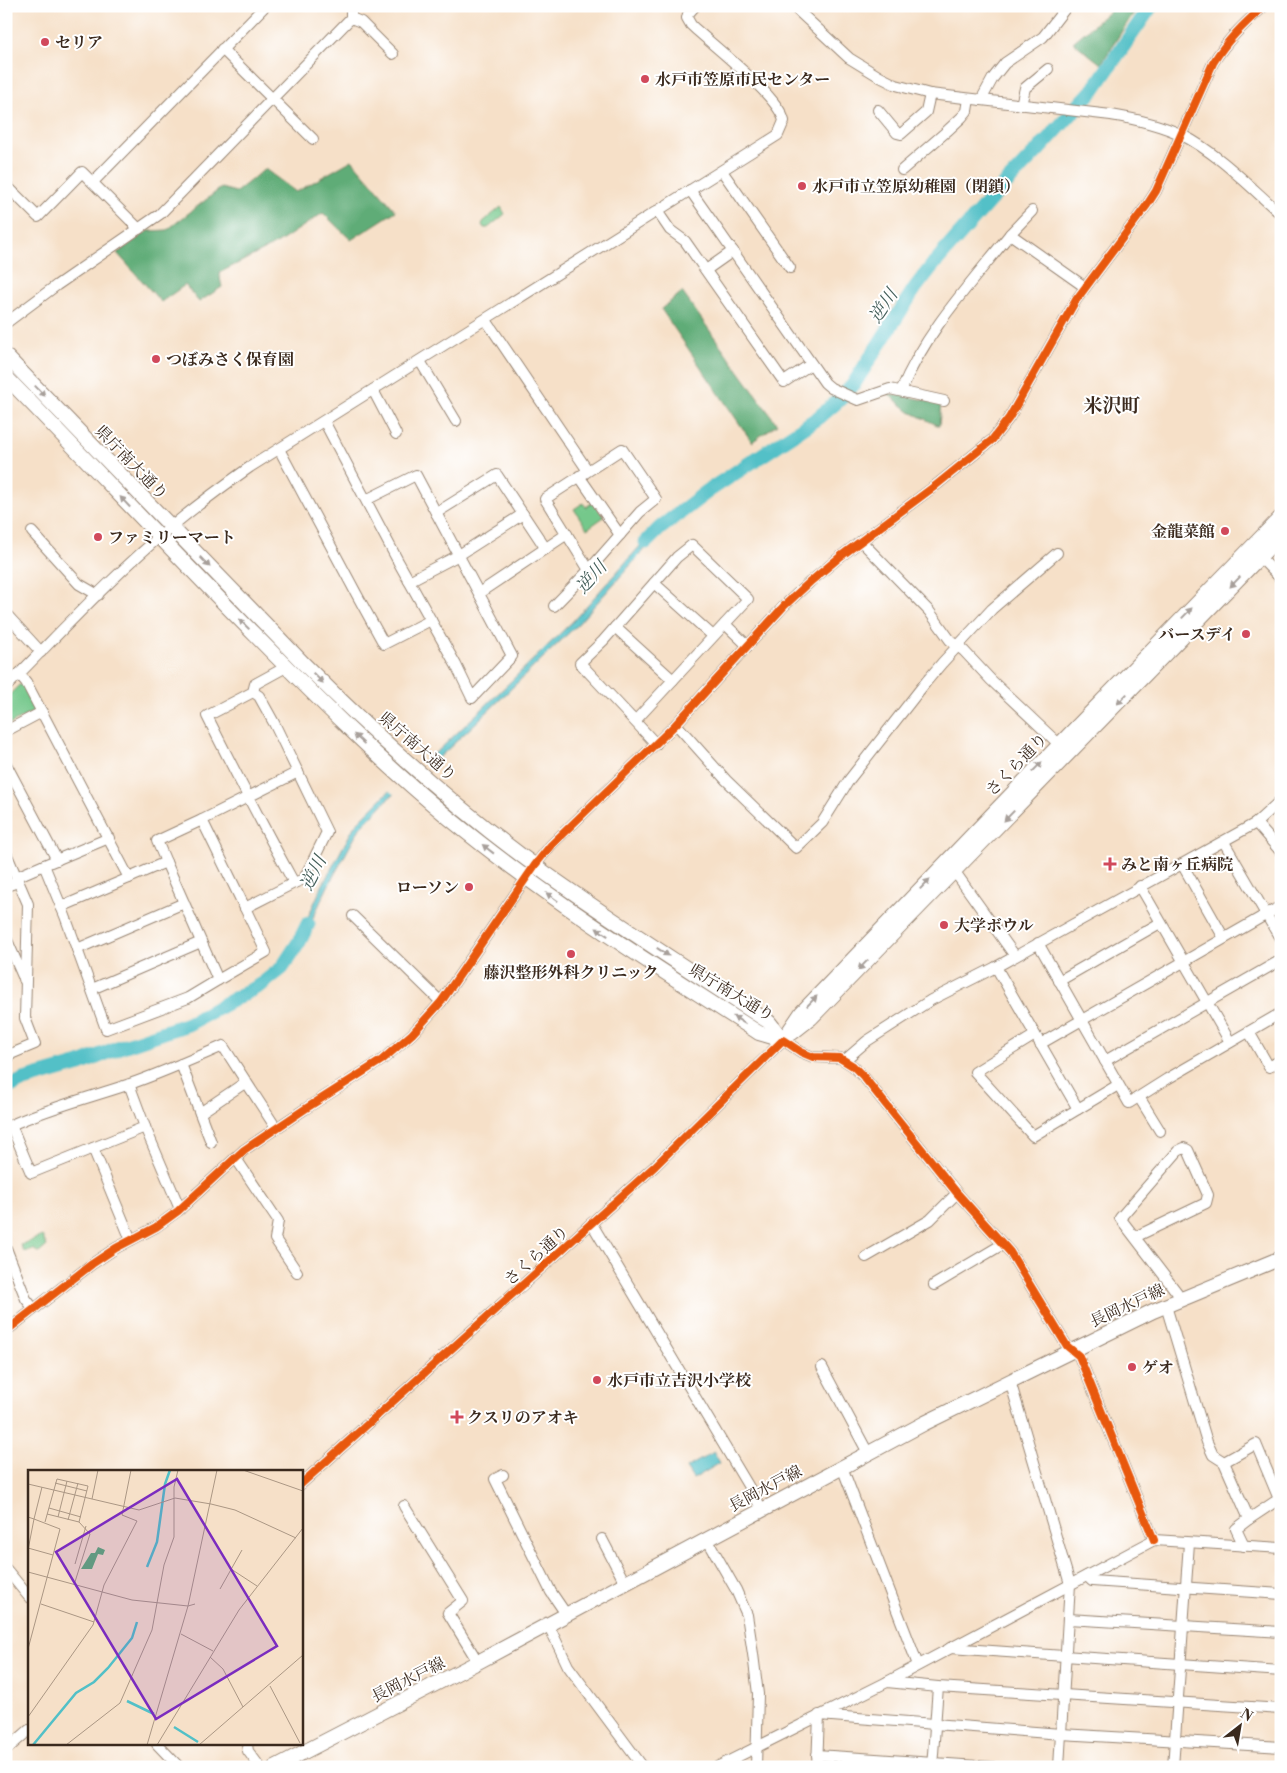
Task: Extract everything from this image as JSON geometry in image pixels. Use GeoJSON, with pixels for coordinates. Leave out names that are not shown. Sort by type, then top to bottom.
{"type":"FeatureCollection","features":[{"type":"Feature","properties":{"kind":"main road","name":"県庁南大通り"},"geometry":{"type":"LineString","coordinates":[[6,356],[343,703],[405,760],[535,866],[769,1022],[783,1040]]}},
{"type":"Feature","properties":{"kind":"main road","name":"県庁南大通り"},"geometry":{"type":"LineString","coordinates":[[6,377],[159,538],[286,667],[395,772],[526,879],[604,933],[759,1033],[783,1040]]}},
{"type":"Feature","properties":{"kind":"main road","name":"さくら通り"},"geometry":{"type":"LineString","coordinates":[[783,1040],[802,1012],[1065,749],[1255,552],[1281,517]]}},
{"type":"Feature","properties":{"kind":"main road","name":"さくら通り"},"geometry":{"type":"LineString","coordinates":[[1255,552],[1281,535]]}},
{"type":"Feature","properties":{"kind":"main road","name":"さくら通り"},"geometry":{"type":"LineString","coordinates":[[783,1040],[811,1018],[955,872],[1065,749]]}},
{"type":"Feature","properties":{"kind":"main road","name":"長岡水戸線"},"geometry":{"type":"LineString","coordinates":[[275,1767],[478,1662],[868,1453],[1010,1381],[1166,1306],[1281,1258]]}},
{"type":"Feature","properties":{"kind":"street"},"geometry":{"type":"LineString","coordinates":[[93,182],[265,6]]}},
{"type":"Feature","properties":{"kind":"street"},"geometry":{"type":"LineString","coordinates":[[6,323],[57,285],[160,214],[351,18],[351,6]]}},
{"type":"Feature","properties":{"kind":"street"},"geometry":{"type":"LineString","coordinates":[[6,687],[98,595],[159,538],[222,487],[778,135],[784,126],[780,109],[769,96],[691,25],[687,18],[695,6]]}},
{"type":"Feature","properties":{"kind":"street"},"geometry":{"type":"LineString","coordinates":[[792,6],[849,58],[896,85],[930,94],[1145,121],[1182,135],[1228,168],[1281,214]]}},
{"type":"Feature","properties":{"kind":"street"},"geometry":{"type":"LineString","coordinates":[[981,100],[993,78],[1005,63],[1043,37],[1067,6]]}},
{"type":"Feature","properties":{"kind":"street"},"geometry":{"type":"LineString","coordinates":[[6,1331],[92,1264],[156,1227],[180,1209],[235,1157],[276,1128],[382,1060],[412,1034],[441,1002],[535,866],[565,830],[676,724],[785,605],[810,582],[992,440],[1009,418],[1085,287],[1147,205],[1162,180],[1213,63],[1222,48],[1243,24],[1264,6]]}},
{"type":"Feature","properties":{"kind":"street"},"geometry":{"type":"LineString","coordinates":[[351,18],[361,22],[393,54]]}},
{"type":"Feature","properties":{"kind":"street"},"geometry":{"type":"LineString","coordinates":[[222,49],[313,139]]}},
{"type":"Feature","properties":{"kind":"street"},"geometry":{"type":"LineString","coordinates":[[1021,105],[1025,88],[1048,68]]}},
{"type":"Feature","properties":{"kind":"street"},"geometry":{"type":"LineString","coordinates":[[878,110],[897,133],[901,134],[926,112],[930,94]]}},
{"type":"Feature","properties":{"kind":"street"},"geometry":{"type":"LineString","coordinates":[[902,170],[962,117],[967,111],[969,99]]}},
{"type":"Feature","properties":{"kind":"street"},"geometry":{"type":"LineString","coordinates":[[722,171],[790,268]]}},
{"type":"Feature","properties":{"kind":"street"},"geometry":{"type":"LineString","coordinates":[[6,185],[38,217],[82,172],[139,229]]}},
{"type":"Feature","properties":{"kind":"street"},"geometry":{"type":"LineString","coordinates":[[690,190],[825,383],[831,388],[855,399],[890,388],[944,401]]}},
{"type":"Feature","properties":{"kind":"street"},"geometry":{"type":"LineString","coordinates":[[657,211],[670,230],[685,241],[784,382],[812,364]]}},
{"type":"Feature","properties":{"kind":"street"},"geometry":{"type":"LineString","coordinates":[[901,391],[908,374],[953,305],[1010,234],[1032,211]]}},
{"type":"Feature","properties":{"kind":"street"},"geometry":{"type":"LineString","coordinates":[[1010,234],[1085,287]]}},
{"type":"Feature","properties":{"kind":"street"},"geometry":{"type":"LineString","coordinates":[[706,270],[733,251]]}},
{"type":"Feature","properties":{"kind":"street"},"geometry":{"type":"LineString","coordinates":[[486,320],[584,474],[620,535]]}},
{"type":"Feature","properties":{"kind":"street"},"geometry":{"type":"LineString","coordinates":[[420,361],[456,421]]}},
{"type":"Feature","properties":{"kind":"street"},"geometry":{"type":"LineString","coordinates":[[373,390],[396,434]]}},
{"type":"Feature","properties":{"kind":"street"},"geometry":{"type":"LineString","coordinates":[[324,421],[409,581],[456,665],[472,698],[512,656],[416,475],[366,500]]}},
{"type":"Feature","properties":{"kind":"street"},"geometry":{"type":"LineString","coordinates":[[280,449],[352,588],[384,644],[431,620]]}},
{"type":"Feature","properties":{"kind":"street"},"geometry":{"type":"LineString","coordinates":[[554,606],[589,570],[640,512],[656,499],[622,449],[545,499],[589,570]]}},
{"type":"Feature","properties":{"kind":"street"},"geometry":{"type":"LineString","coordinates":[[436,513],[497,475],[546,549]]}},
{"type":"Feature","properties":{"kind":"street"},"geometry":{"type":"LineString","coordinates":[[409,581],[459,556],[523,514]]}},
{"type":"Feature","properties":{"kind":"street"},"geometry":{"type":"LineString","coordinates":[[32,532],[79,584],[98,595]]}},
{"type":"Feature","properties":{"kind":"street"},"geometry":{"type":"LineString","coordinates":[[479,593],[567,534]]}},
{"type":"Feature","properties":{"kind":"street"},"geometry":{"type":"LineString","coordinates":[[861,541],[930,611],[950,640],[964,651],[991,680],[1065,749]]}},
{"type":"Feature","properties":{"kind":"street"},"geometry":{"type":"LineString","coordinates":[[635,721],[748,599],[692,545],[677,557],[615,627],[580,663],[656,744]]}},
{"type":"Feature","properties":{"kind":"street"},"geometry":{"type":"LineString","coordinates":[[1255,552],[1281,579]]}},
{"type":"Feature","properties":{"kind":"street"},"geometry":{"type":"LineString","coordinates":[[676,724],[726,780],[796,848],[822,823],[849,780],[926,682],[992,609],[1057,553]]}},
{"type":"Feature","properties":{"kind":"street"},"geometry":{"type":"LineString","coordinates":[[654,583],[713,636]]}},
{"type":"Feature","properties":{"kind":"street"},"geometry":{"type":"LineString","coordinates":[[6,614],[41,652]]}},
{"type":"Feature","properties":{"kind":"street"},"geometry":{"type":"LineString","coordinates":[[725,624],[748,646]]}},
{"type":"Feature","properties":{"kind":"street"},"geometry":{"type":"LineString","coordinates":[[615,627],[673,680]]}},
{"type":"Feature","properties":{"kind":"street"},"geometry":{"type":"LineString","coordinates":[[286,667],[255,684],[253,692],[207,716],[248,798],[294,883]]}},
{"type":"Feature","properties":{"kind":"street"},"geometry":{"type":"LineString","coordinates":[[19,674],[26,682],[129,878]]}},
{"type":"Feature","properties":{"kind":"street"},"geometry":{"type":"LineString","coordinates":[[245,908],[304,879],[327,832],[274,723],[259,696],[253,692]]}},
{"type":"Feature","properties":{"kind":"street"},"geometry":{"type":"LineString","coordinates":[[6,730],[42,712]]}},
{"type":"Feature","properties":{"kind":"street"},"geometry":{"type":"LineString","coordinates":[[6,764],[58,860]]}},
{"type":"Feature","properties":{"kind":"street"},"geometry":{"type":"LineString","coordinates":[[218,980],[157,841],[298,772]]}},
{"type":"Feature","properties":{"kind":"street"},"geometry":{"type":"LineString","coordinates":[[845,1060],[867,1041],[931,1000],[996,967],[1140,886],[1224,842],[1256,823],[1281,800]]}},
{"type":"Feature","properties":{"kind":"street"},"geometry":{"type":"LineString","coordinates":[[44,866],[106,1029],[188,998],[266,952],[202,820]]}},
{"type":"Feature","properties":{"kind":"street"},"geometry":{"type":"LineString","coordinates":[[1256,823],[1281,852]]}},
{"type":"Feature","properties":{"kind":"street"},"geometry":{"type":"LineString","coordinates":[[6,886],[44,866],[109,838]]}},
{"type":"Feature","properties":{"kind":"street"},"geometry":{"type":"LineString","coordinates":[[1224,842],[1281,940]]}},
{"type":"Feature","properties":{"kind":"street"},"geometry":{"type":"LineString","coordinates":[[6,853],[28,904],[25,1018],[35,1044],[11,1054],[6,1062]]}},
{"type":"Feature","properties":{"kind":"street"},"geometry":{"type":"LineString","coordinates":[[61,907],[166,862]]}},
{"type":"Feature","properties":{"kind":"street"},"geometry":{"type":"LineString","coordinates":[[1182,864],[1224,938]]}},
{"type":"Feature","properties":{"kind":"street"},"geometry":{"type":"LineString","coordinates":[[955,872],[1014,956]]}},
{"type":"Feature","properties":{"kind":"street"},"geometry":{"type":"LineString","coordinates":[[1140,886],[1230,1042]]}},
{"type":"Feature","properties":{"kind":"street"},"geometry":{"type":"LineString","coordinates":[[77,949],[184,903]]}},
{"type":"Feature","properties":{"kind":"street"},"geometry":{"type":"LineString","coordinates":[[1118,1085],[1033,1136],[975,1072],[1038,1040],[1082,1021],[1281,906]]}},
{"type":"Feature","properties":{"kind":"street"},"geometry":{"type":"LineString","coordinates":[[353,916],[441,1002]]}},
{"type":"Feature","properties":{"kind":"street"},"geometry":{"type":"LineString","coordinates":[[1059,981],[1160,923]]}},
{"type":"Feature","properties":{"kind":"street"},"geometry":{"type":"LineString","coordinates":[[6,938],[26,983]]}},
{"type":"Feature","properties":{"kind":"street"},"geometry":{"type":"LineString","coordinates":[[92,988],[201,942]]}},
{"type":"Feature","properties":{"kind":"street"},"geometry":{"type":"LineString","coordinates":[[1038,944],[1129,1104],[1167,1079],[1281,1013]]}},
{"type":"Feature","properties":{"kind":"street"},"geometry":{"type":"LineString","coordinates":[[1105,1061],[1281,960]]}},
{"type":"Feature","properties":{"kind":"street"},"geometry":{"type":"LineString","coordinates":[[996,967],[1078,1108]]}},
{"type":"Feature","properties":{"kind":"street"},"geometry":{"type":"LineString","coordinates":[[1248,1032],[1269,1067],[1281,1060]]}},
{"type":"Feature","properties":{"kind":"street"},"geometry":{"type":"LineString","coordinates":[[783,1040],[801,1052],[813,1057],[845,1060],[863,1076],[957,1193],[1017,1262],[1066,1346],[1079,1356],[1154,1540]]}},
{"type":"Feature","properties":{"kind":"street","name":"さくら通り"},"geometry":{"type":"LineString","coordinates":[[302,1483],[592,1224],[690,1133],[783,1040]]}},
{"type":"Feature","properties":{"kind":"street"},"geometry":{"type":"LineString","coordinates":[[145,1126],[31,1173],[11,1125],[36,1114],[129,1084],[223,1046],[276,1128]]}},
{"type":"Feature","properties":{"kind":"street"},"geometry":{"type":"LineString","coordinates":[[181,1064],[210,1142]]}},
{"type":"Feature","properties":{"kind":"street"},"geometry":{"type":"LineString","coordinates":[[200,1113],[246,1082]]}},
{"type":"Feature","properties":{"kind":"street"},"geometry":{"type":"LineString","coordinates":[[129,1084],[180,1209]]}},
{"type":"Feature","properties":{"kind":"street"},"geometry":{"type":"LineString","coordinates":[[1139,1097],[1160,1131]]}},
{"type":"Feature","properties":{"kind":"street"},"geometry":{"type":"LineString","coordinates":[[93,1148],[131,1240]]}},
{"type":"Feature","properties":{"kind":"street"},"geometry":{"type":"LineString","coordinates":[[1135,1237],[1206,1203],[1208,1195],[1188,1150],[1184,1148],[1178,1150],[1120,1218],[1182,1299]]}},
{"type":"Feature","properties":{"kind":"street"},"geometry":{"type":"LineString","coordinates":[[235,1157],[278,1221],[275,1239],[297,1272]]}},
{"type":"Feature","properties":{"kind":"street"},"geometry":{"type":"LineString","coordinates":[[866,1257],[930,1220],[957,1193]]}},
{"type":"Feature","properties":{"kind":"street"},"geometry":{"type":"LineString","coordinates":[[592,1224],[762,1510]]}},
{"type":"Feature","properties":{"kind":"street"},"geometry":{"type":"LineString","coordinates":[[934,1285],[1003,1244]]}},
{"type":"Feature","properties":{"kind":"street"},"geometry":{"type":"LineString","coordinates":[[6,1248],[26,1299],[34,1310]]}},
{"type":"Feature","properties":{"kind":"street"},"geometry":{"type":"LineString","coordinates":[[1166,1306],[1207,1442],[1213,1456],[1224,1462],[1249,1519]]}},
{"type":"Feature","properties":{"kind":"street"},"geometry":{"type":"LineString","coordinates":[[822,1367],[868,1453]]}},
{"type":"Feature","properties":{"kind":"street"},"geometry":{"type":"LineString","coordinates":[[1010,1381],[1070,1584],[1059,1767]]}},
{"type":"Feature","properties":{"kind":"street"},"geometry":{"type":"LineString","coordinates":[[1224,1462],[1256,1444],[1278,1499],[1236,1529],[1244,1546]]}},
{"type":"Feature","properties":{"kind":"street"},"geometry":{"type":"LineString","coordinates":[[842,1467],[918,1665]]}},
{"type":"Feature","properties":{"kind":"street"},"geometry":{"type":"LineString","coordinates":[[503,1475],[495,1479],[551,1592],[566,1614]]}},
{"type":"Feature","properties":{"kind":"street"},"geometry":{"type":"LineString","coordinates":[[404,1506],[463,1601],[448,1613],[478,1662]]}},
{"type":"Feature","properties":{"kind":"street"},"geometry":{"type":"LineString","coordinates":[[602,1539],[625,1583]]}},
{"type":"Feature","properties":{"kind":"street"},"geometry":{"type":"LineString","coordinates":[[707,1539],[742,1601],[747,1615],[756,1678],[756,1767]]}},
{"type":"Feature","properties":{"kind":"street"},"geometry":{"type":"LineString","coordinates":[[717,1767],[886,1682],[1154,1540],[1281,1548]]}},
{"type":"Feature","properties":{"kind":"street"},"geometry":{"type":"LineString","coordinates":[[1173,1767],[1189,1543]]}},
{"type":"Feature","properties":{"kind":"street"},"geometry":{"type":"LineString","coordinates":[[6,1569],[28,1596]]}},
{"type":"Feature","properties":{"kind":"street"},"geometry":{"type":"LineString","coordinates":[[1087,1576],[1092,1581],[1281,1594]]}},
{"type":"Feature","properties":{"kind":"street"},"geometry":{"type":"LineString","coordinates":[[1068,1619],[1281,1632]]}},
{"type":"Feature","properties":{"kind":"street"},"geometry":{"type":"LineString","coordinates":[[548,1624],[568,1666],[643,1767]]}},
{"type":"Feature","properties":{"kind":"street"},"geometry":{"type":"LineString","coordinates":[[949,1648],[1281,1671]]}},
{"type":"Feature","properties":{"kind":"street"},"geometry":{"type":"LineString","coordinates":[[886,1682],[1063,1696],[1281,1709]]}},
{"type":"Feature","properties":{"kind":"street"},"geometry":{"type":"LineString","coordinates":[[932,1765],[938,1687]]}},
{"type":"Feature","properties":{"kind":"street"},"geometry":{"type":"LineString","coordinates":[[819,1715],[1061,1734],[1281,1747]]}},
{"type":"Feature","properties":{"kind":"street"},"geometry":{"type":"LineString","coordinates":[[817,1767],[819,1715]]}},
{"type":"Feature","properties":{"kind":"street"},"geometry":{"type":"LineString","coordinates":[[6,1750],[28,1731]]}},
{"type":"Feature","properties":{"kind":"street"},"geometry":{"type":"LineString","coordinates":[[159,1746],[178,1767]]}},
{"type":"Feature","properties":{"kind":"street"},"geometry":{"type":"LineString","coordinates":[[247,1746],[248,1751],[260,1767]]}},
{"type":"Feature","properties":{"kind":"street"},"geometry":{"type":"LineString","coordinates":[[817,1755],[932,1765],[992,1767]]}},
{"type":"Feature","properties":{"kind":"green space"},"geometry":{"type":"Polygon","coordinates":[[[1116,6],[1138,6],[1101,64],[1073,42],[1116,6]]]}},
{"type":"Feature","properties":{"kind":"green space"},"geometry":{"type":"Polygon","coordinates":[[[352,160],[396,211],[351,240],[323,213],[278,243],[219,273],[222,287],[199,302],[185,285],[161,302],[117,253],[148,231],[167,230],[221,188],[236,192],[265,169],[296,192],[352,160]]]}},
{"type":"Feature","properties":{"kind":"green space"},"geometry":{"type":"Polygon","coordinates":[[[501,207],[505,214],[488,228],[484,228],[483,222],[501,207]]]}},
{"type":"Feature","properties":{"kind":"green space"},"geometry":{"type":"Polygon","coordinates":[[[682,292],[777,424],[752,442],[661,309],[682,292]]]}},
{"type":"Feature","properties":{"kind":"green space"},"geometry":{"type":"Polygon","coordinates":[[[887,393],[941,403],[939,426],[910,412],[887,393]]]}},
{"type":"Feature","properties":{"kind":"green space"},"geometry":{"type":"Polygon","coordinates":[[[593,502],[604,517],[587,529],[574,509],[583,503],[586,507],[593,502]]]}},
{"type":"Feature","properties":{"kind":"green space"},"geometry":{"type":"Polygon","coordinates":[[[19,685],[24,685],[37,708],[35,711],[6,726],[6,698],[19,685]]]}},
{"type":"Feature","properties":{"kind":"green space"},"geometry":{"type":"Polygon","coordinates":[[[42,1236],[47,1246],[39,1253],[33,1249],[24,1252],[21,1245],[42,1236]]]}},
{"type":"Feature","properties":{"kind":"water"},"geometry":{"type":"Polygon","coordinates":[[[658,526],[662,530],[577,625],[444,753],[389,798],[360,828],[328,886],[301,943],[297,941],[323,884],[355,825],[385,795],[440,749],[573,621],[658,526]]]}},
{"type":"Feature","properties":{"kind":"water"},"geometry":{"type":"Polygon","coordinates":[[[714,1452],[720,1463],[693,1479],[686,1468],[714,1452]]]}},
{"type":"Feature","properties":{"kind":"pier"},"geometry":{"type":"Polygon","coordinates":[[[427,757],[435,763],[396,796],[387,789],[427,757]]]}},
{"type":"Feature","properties":{"kind":"waterway","name":"逆川"},"geometry":{"type":"LineString","coordinates":[[646,542],[660,528],[708,491],[818,418],[839,400],[853,385],[915,288],[932,266],[990,200],[1093,90],[1151,6]]}},
{"type":"Feature","properties":{"kind":"waterway","name":"逆川"},"geometry":{"type":"LineString","coordinates":[[6,1088],[24,1080],[80,1064],[120,1047],[188,1024],[262,984],[282,968],[308,924]]}},
{"type":"Feature","properties":{"kind":"cycle path"},"geometry":{"type":"LineString","coordinates":[[6,1331],[92,1264],[116,1248],[156,1227],[178,1211],[244,1150],[382,1060],[412,1034],[441,1002],[535,865],[551,845],[675,725],[785,605],[841,556],[935,486],[992,440],[1009,418],[1076,300],[1156,191],[1213,63],[1236,33],[1264,6]]}},
{"type":"Feature","properties":{"kind":"cycle path"},"geometry":{"type":"LineString","coordinates":[[302,1483],[655,1166],[783,1040],[801,1052],[813,1057],[840,1058],[853,1066],[957,1193],[1010,1252],[1067,1346],[1079,1356],[1154,1540]]}},
{"type":"Feature","properties":{"kind":"place","name":"セリア"},"geometry":{"type":"Point","coordinates":[45,42]}},
{"type":"Feature","properties":{"kind":"place","name":"水戸市笠原市民センター"},"geometry":{"type":"Point","coordinates":[645,79]}},
{"type":"Feature","properties":{"kind":"place","name":"水戸市立笠原幼稚園（閉鎖）"},"geometry":{"type":"Point","coordinates":[802,186]}},
{"type":"Feature","properties":{"kind":"place","name":"つぼみさく保育園"},"geometry":{"type":"Point","coordinates":[156,359]}},
{"type":"Feature","properties":{"kind":"place","name":"金龍菜館"},"geometry":{"type":"Point","coordinates":[1225,531]}},
{"type":"Feature","properties":{"kind":"place","name":"ファミリーマート"},"geometry":{"type":"Point","coordinates":[98,537]}},
{"type":"Feature","properties":{"kind":"place","name":"バースデイ"},"geometry":{"type":"Point","coordinates":[1246,634]}},
{"type":"Feature","properties":{"kind":"place","name":"みと南ヶ丘病院"},"geometry":{"type":"Point","coordinates":[1110,864]}},
{"type":"Feature","properties":{"kind":"place","name":"ローソン"},"geometry":{"type":"Point","coordinates":[469,887]}},
{"type":"Feature","properties":{"kind":"place","name":"大学ボウル"},"geometry":{"type":"Point","coordinates":[944,925]}},
{"type":"Feature","properties":{"kind":"place","name":"藤沢整形外科クリニック"},"geometry":{"type":"Point","coordinates":[571,954]}},
{"type":"Feature","properties":{"kind":"place","name":"ゲオ"},"geometry":{"type":"Point","coordinates":[1132,1367]}},
{"type":"Feature","properties":{"kind":"place","name":"水戸市立吉沢小学校"},"geometry":{"type":"Point","coordinates":[597,1380]}},
{"type":"Feature","properties":{"kind":"place","name":"クスリのアオキ"},"geometry":{"type":"Point","coordinates":[457,1417]}},
{"type":"Feature","properties":{"kind":"district","name":"米沢町"},"geometry":{"type":"Point","coordinates":[1112,405]}}]}
